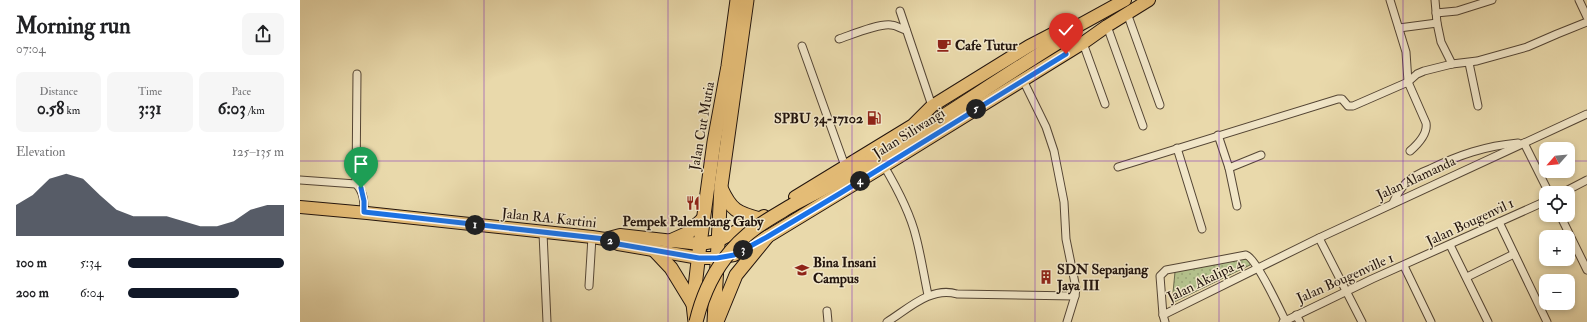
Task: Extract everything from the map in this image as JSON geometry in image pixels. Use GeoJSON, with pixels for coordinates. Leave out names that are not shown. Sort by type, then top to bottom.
{"type":"FeatureCollection","features":[{"type":"Feature","properties":{"kind":"highway","name":"Jalan Cut Mutia"},"geometry":{"type":"LineString","coordinates":[[695,322],[694,304],[700,244],[714,142],[728,66],[737,0]]}},
{"type":"Feature","properties":{"kind":"highway","name":"Jalan Cut Mutia"},"geometry":{"type":"LineString","coordinates":[[715,322],[721,186],[747,0]]}},
{"type":"Feature","properties":{"kind":"highway"},"geometry":{"type":"LineString","coordinates":[[695,322],[708,286],[722,261],[741,240],[756,228],[794,204],[830,186],[906,140],[1062,40],[1065,32]]}},
{"type":"Feature","properties":{"kind":"highway"},"geometry":{"type":"LineString","coordinates":[[721,186],[727,201],[735,210],[763,217]]}},
{"type":"Feature","properties":{"kind":"highway"},"geometry":{"type":"LineString","coordinates":[[670,241],[688,233],[704,219]]}},
{"type":"Feature","properties":{"kind":"highway"},"geometry":{"type":"LineString","coordinates":[[715,322],[736,275],[770,236]]}},
{"type":"Feature","properties":{"kind":"highway"},"geometry":{"type":"LineString","coordinates":[[655,251],[671,268],[694,304]]}},
{"type":"Feature","properties":{"kind":"main road","name":"Jalan Siliwangi"},"geometry":{"type":"LineString","coordinates":[[700,244],[718,241],[763,217],[913,125],[932,106],[1029,46],[1056,32],[1065,32],[1102,14],[1125,0]]}},
{"type":"Feature","properties":{"kind":"main road","name":"Jalan Siliwangi"},"geometry":{"type":"LineString","coordinates":[[699,258],[717,258],[734,255],[770,236],[1083,43],[1149,0]]}},
{"type":"Feature","properties":{"kind":"main road","name":"Jalan RA. Kartini"},"geometry":{"type":"LineString","coordinates":[[300,207],[364,212],[543,233],[592,237],[605,239],[618,244],[699,258]]}},
{"type":"Feature","properties":{"kind":"main road"},"geometry":{"type":"LineString","coordinates":[[763,217],[762,223],[770,236]]}},
{"type":"Feature","properties":{"kind":"main road","name":"Jalan RA. Kartini"},"geometry":{"type":"LineString","coordinates":[[605,239],[620,235],[700,244]]}},
{"type":"Feature","properties":{"kind":"street"},"geometry":{"type":"LineString","coordinates":[[1390,0],[1406,52],[1408,82],[1427,126],[1427,130],[1421,140],[1410,150]]}},
{"type":"Feature","properties":{"kind":"street"},"geometry":{"type":"LineString","coordinates":[[1435,0],[1437,23],[1441,42],[1452,64]]}},
{"type":"Feature","properties":{"kind":"street"},"geometry":{"type":"LineString","coordinates":[[1436,13],[1458,11],[1475,3],[1492,0]]}},
{"type":"Feature","properties":{"kind":"street"},"geometry":{"type":"LineString","coordinates":[[1579,0],[1587,17]]}},
{"type":"Feature","properties":{"kind":"street"},"geometry":{"type":"LineString","coordinates":[[900,11],[932,106]]}},
{"type":"Feature","properties":{"kind":"street"},"geometry":{"type":"LineString","coordinates":[[1127,13],[1160,105]]}},
{"type":"Feature","properties":{"kind":"street"},"geometry":{"type":"LineString","coordinates":[[1118,167],[1338,99],[1342,100],[1348,106],[1353,106],[1408,82],[1417,74],[1424,71],[1452,64],[1469,62],[1527,47],[1587,22]]}},
{"type":"Feature","properties":{"kind":"street"},"geometry":{"type":"LineString","coordinates":[[1399,28],[1437,23]]}},
{"type":"Feature","properties":{"kind":"street"},"geometry":{"type":"LineString","coordinates":[[839,39],[883,25],[892,25],[906,30]]}},
{"type":"Feature","properties":{"kind":"street"},"geometry":{"type":"LineString","coordinates":[[1107,26],[1143,126]]}},
{"type":"Feature","properties":{"kind":"street"},"geometry":{"type":"LineString","coordinates":[[1083,43],[1105,104]]}},
{"type":"Feature","properties":{"kind":"street"},"geometry":{"type":"LineString","coordinates":[[802,46],[845,166]]}},
{"type":"Feature","properties":{"kind":"street"},"geometry":{"type":"LineString","coordinates":[[1469,62],[1478,106]]}},
{"type":"Feature","properties":{"kind":"street"},"geometry":{"type":"LineString","coordinates":[[356,184],[357,74]]}},
{"type":"Feature","properties":{"kind":"street"},"geometry":{"type":"LineString","coordinates":[[1023,80],[1046,127],[1057,161],[1064,202],[1066,239],[1075,280],[1075,296],[1067,322]]}},
{"type":"Feature","properties":{"kind":"street","name":"Jalan Alamanda"},"geometry":{"type":"LineString","coordinates":[[1258,268],[1319,238],[1587,114]]}},
{"type":"Feature","properties":{"kind":"street"},"geometry":{"type":"LineString","coordinates":[[1218,135],[1229,168],[1237,206]]}},
{"type":"Feature","properties":{"kind":"street"},"geometry":{"type":"LineString","coordinates":[[1393,204],[1398,193],[1407,182],[1425,171],[1456,156],[1501,145],[1524,143],[1546,186]]}},
{"type":"Feature","properties":{"kind":"street"},"geometry":{"type":"LineString","coordinates":[[1177,148],[1202,229]]}},
{"type":"Feature","properties":{"kind":"street"},"geometry":{"type":"LineString","coordinates":[[1229,168],[1261,155]]}},
{"type":"Feature","properties":{"kind":"street"},"geometry":{"type":"LineString","coordinates":[[884,166],[897,188],[912,224],[928,295]]}},
{"type":"Feature","properties":{"kind":"street"},"geometry":{"type":"LineString","coordinates":[[300,180],[356,184],[361,188],[364,201],[364,212]]}},
{"type":"Feature","properties":{"kind":"street"},"geometry":{"type":"LineString","coordinates":[[1575,186],[1587,180]]}},
{"type":"Feature","properties":{"kind":"street","name":"Jalan Bougenvil 1"},"geometry":{"type":"LineString","coordinates":[[1404,266],[1539,204]]}},
{"type":"Feature","properties":{"kind":"street"},"geometry":{"type":"LineString","coordinates":[[1499,222],[1548,322]]}},
{"type":"Feature","properties":{"kind":"street"},"geometry":{"type":"LineString","coordinates":[[1563,222],[1587,270]]}},
{"type":"Feature","properties":{"kind":"street"},"geometry":{"type":"LineString","coordinates":[[543,233],[547,322]]}},
{"type":"Feature","properties":{"kind":"street"},"geometry":{"type":"LineString","coordinates":[[589,286],[592,237]]}},
{"type":"Feature","properties":{"kind":"street"},"geometry":{"type":"LineString","coordinates":[[1319,238],[1362,322]]}},
{"type":"Feature","properties":{"kind":"street"},"geometry":{"type":"LineString","coordinates":[[1450,245],[1488,322]]}},
{"type":"Feature","properties":{"kind":"street"},"geometry":{"type":"LineString","coordinates":[[1466,277],[1514,254]]}},
{"type":"Feature","properties":{"kind":"street"},"geometry":{"type":"LineString","coordinates":[[1164,319],[1160,276],[1162,273],[1166,270],[1246,255],[1252,259],[1258,268],[1285,322]]}},
{"type":"Feature","properties":{"kind":"street"},"geometry":{"type":"LineString","coordinates":[[1404,266],[1431,322]]}},
{"type":"Feature","properties":{"kind":"street","name":"Jalan Bougenville 1"},"geometry":{"type":"LineString","coordinates":[[1285,322],[1296,314],[1347,293],[1404,266]]}},
{"type":"Feature","properties":{"kind":"street","name":"Jalan Akalipa 4"},"geometry":{"type":"LineString","coordinates":[[1164,319],[1258,268]]}},
{"type":"Feature","properties":{"kind":"street"},"geometry":{"type":"LineString","coordinates":[[887,322],[928,295],[951,292],[957,294],[1075,296]]}},
{"type":"Feature","properties":{"kind":"street"},"geometry":{"type":"LineString","coordinates":[[827,311],[828,322]]}},
{"type":"Feature","properties":{"kind":"street"},"geometry":{"type":"LineString","coordinates":[[1296,314],[1300,322]]}},
{"type":"Feature","properties":{"kind":"green space"},"geometry":{"type":"Polygon","coordinates":[[[1246,255],[1251,262],[1250,265],[1172,303],[1175,272],[1179,269],[1246,255]]]}},
{"type":"Feature","properties":{"kind":"place","name":"Cafe Tutur"},"geometry":{"type":"Point","coordinates":[944,45]}},
{"type":"Feature","properties":{"kind":"place","name":"SPBU 34-17102"},"geometry":{"type":"Point","coordinates":[874,118]}},
{"type":"Feature","properties":{"kind":"place","name":"Pempek Palembang Gaby"},"geometry":{"type":"Point","coordinates":[693,203]}},
{"type":"Feature","properties":{"kind":"place","name":"Bina Insani Campus"},"geometry":{"type":"Point","coordinates":[802,270]}},
{"type":"Feature","properties":{"kind":"place","name":"SDN Sepanjang Jaya III"},"geometry":{"type":"Point","coordinates":[1046,277]}},
{"type":"Feature","properties":{"kind":"route"},"geometry":{"type":"LineString","coordinates":[[361,188],[364,201],[364,212],[543,233],[592,237],[605,239],[618,244],[699,258],[717,258],[734,255],[839,194],[1066,54]]}}]}
